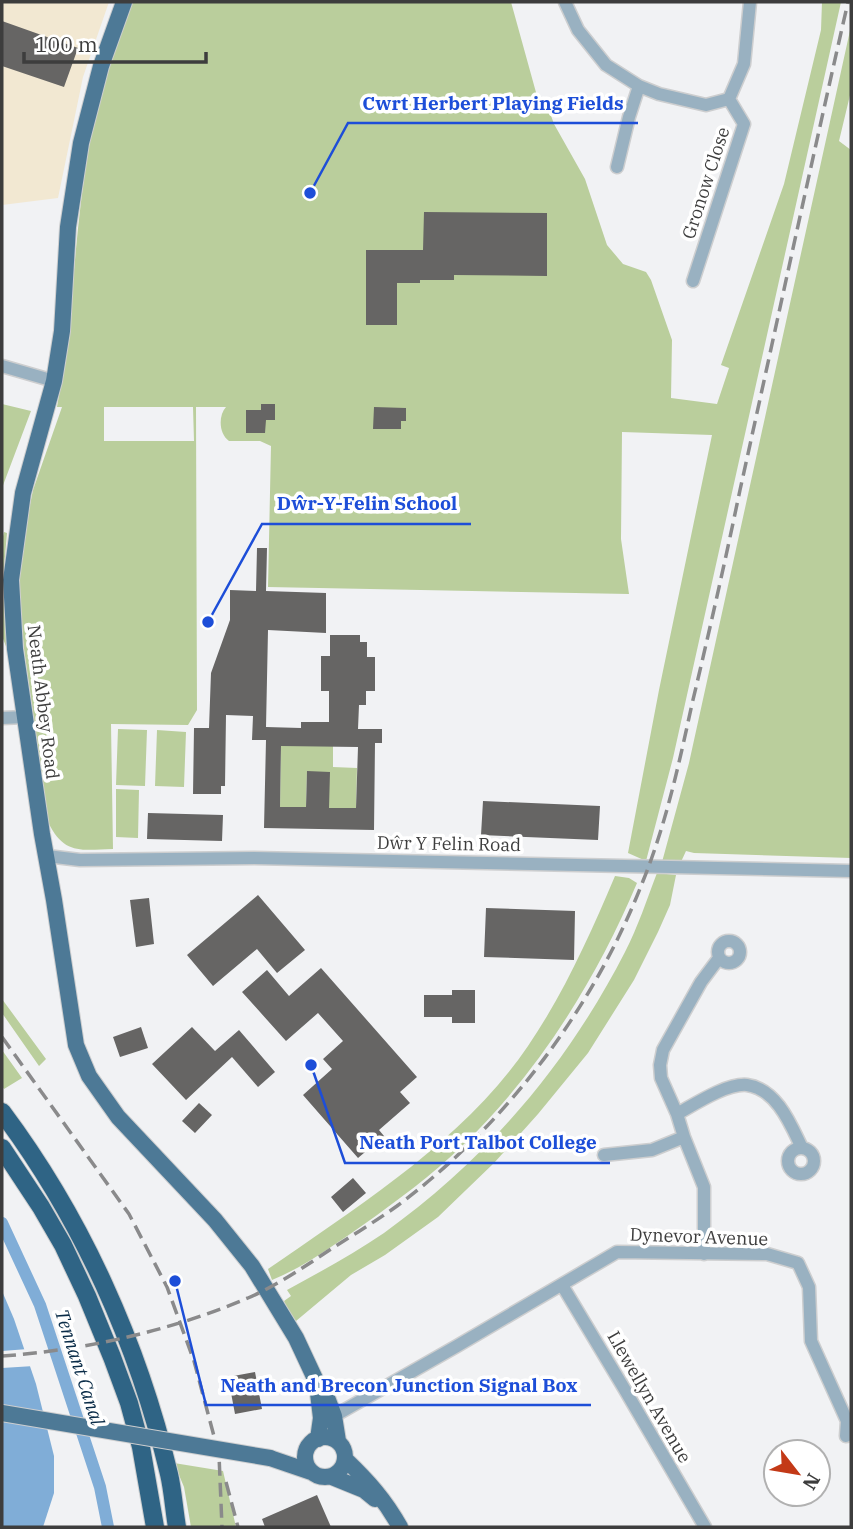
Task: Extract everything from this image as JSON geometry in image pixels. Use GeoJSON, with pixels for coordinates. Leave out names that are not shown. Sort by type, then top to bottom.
{"type":"FeatureCollection","features":[{"type":"Feature","properties":{"kind":"highway"},"geometry":{"type":"LineString","coordinates":[[2,1112],[61,1200],[104,1283],[138,1366],[149,1401],[170,1477],[177,1527]]}},
{"type":"Feature","properties":{"kind":"highway"},"geometry":{"type":"LineString","coordinates":[[2,1148],[63,1245],[107,1345],[129,1403],[141,1447],[155,1527]]}},
{"type":"Feature","properties":{"kind":"main road","name":"Neath Abbey Road"},"geometry":{"type":"LineString","coordinates":[[124,2],[101,66],[84,131],[68,227],[62,331],[54,381],[23,493],[11,580],[15,649],[42,834],[76,1045],[89,1076],[118,1117],[215,1220],[252,1266],[296,1338],[328,1400],[338,1441]]}},
{"type":"Feature","properties":{"kind":"main road"},"geometry":{"type":"LineString","coordinates":[[317,1383],[321,1418],[317,1439]]}},
{"type":"Feature","properties":{"kind":"main road"},"geometry":{"type":"LineString","coordinates":[[2,1413],[270,1458],[364,1490],[391,1511]]}},
{"type":"Feature","properties":{"kind":"main road"},"geometry":{"type":"LineString","coordinates":[[311,1472],[305,1459],[306,1452],[312,1442],[328,1437],[338,1441],[345,1451],[346,1460],[341,1470],[332,1477]]}},
{"type":"Feature","properties":{"kind":"main road"},"geometry":{"type":"LineString","coordinates":[[270,1458],[306,1452]]}},
{"type":"Feature","properties":{"kind":"main road"},"geometry":{"type":"LineString","coordinates":[[346,1460],[373,1486],[400,1527]]}},
{"type":"Feature","properties":{"kind":"street"},"geometry":{"type":"LineString","coordinates":[[565,2],[578,30],[606,65],[639,86],[659,94],[706,105],[729,99],[744,64],[750,2]]}},
{"type":"Feature","properties":{"kind":"street"},"geometry":{"type":"LineString","coordinates":[[617,167],[639,86]]}},
{"type":"Feature","properties":{"kind":"street","name":"Gronow Close"},"geometry":{"type":"LineString","coordinates":[[693,281],[744,124],[729,99]]}},
{"type":"Feature","properties":{"kind":"street"},"geometry":{"type":"LineString","coordinates":[[2,366],[54,381]]}},
{"type":"Feature","properties":{"kind":"street"},"geometry":{"type":"LineString","coordinates":[[2,718],[25,717]]}},
{"type":"Feature","properties":{"kind":"street","name":"Dŵr Y Felin Road"},"geometry":{"type":"LineString","coordinates":[[47,856],[80,860],[268,859],[851,871]]}},
{"type":"Feature","properties":{"kind":"street"},"geometry":{"type":"LineString","coordinates":[[704,1254],[704,1187],[662,1078],[660,1065],[663,1050],[701,982],[719,958]]}},
{"type":"Feature","properties":{"kind":"street"},"geometry":{"type":"LineString","coordinates":[[677,1114],[716,1093],[746,1085],[772,1098],[788,1118],[802,1148]]}},
{"type":"Feature","properties":{"kind":"street"},"geometry":{"type":"LineString","coordinates":[[604,1155],[652,1150],[684,1138]]}},
{"type":"Feature","properties":{"kind":"street","name":"Dynevor Avenue"},"geometry":{"type":"LineString","coordinates":[[334,1416],[617,1252],[767,1254],[798,1263],[809,1287],[811,1341],[847,1421],[846,1436]]}},
{"type":"Feature","properties":{"kind":"street","name":"Llewellyn Avenue"},"geometry":{"type":"LineString","coordinates":[[562,1285],[705,1527]]}},
{"type":"Feature","properties":{"kind":"shaded area"},"geometry":{"type":"Polygon","coordinates":[[[2,2],[109,2],[83,77],[58,198],[2,205],[2,2]]]}},
{"type":"Feature","properties":{"kind":"green space"},"geometry":{"type":"Polygon","coordinates":[[[131,2],[511,2],[537,96],[549,110],[585,179],[607,245],[623,264],[646,272],[651,280],[672,340],[671,398],[717,404],[729,368],[721,365],[784,184],[821,30],[822,2],[841,2],[673,758],[646,861],[628,853],[712,435],[622,432],[621,539],[629,594],[268,587],[271,446],[260,441],[229,441],[223,434],[221,425],[226,407],[196,407],[197,710],[188,725],[111,724],[113,849],[75,848],[60,840],[54,833],[48,822],[24,649],[19,595],[21,548],[33,490],[62,407],[57,407],[92,128],[112,55],[131,2]],[[104,407],[104,441],[194,441],[193,407],[104,407]]]}},
{"type":"Feature","properties":{"kind":"green space"},"geometry":{"type":"Polygon","coordinates":[[[851,26],[851,91],[839,141],[851,150],[851,858],[686,851],[680,864],[662,862],[689,763],[851,26]]]}},
{"type":"Feature","properties":{"kind":"green space"},"geometry":{"type":"Polygon","coordinates":[[[2,404],[31,411],[2,488],[2,404]]]}},
{"type":"Feature","properties":{"kind":"green space"},"geometry":{"type":"Polygon","coordinates":[[[4,532],[7,533],[3,579],[7,649],[2,636],[2,541],[4,532]]]}},
{"type":"Feature","properties":{"kind":"green space"},"geometry":{"type":"Polygon","coordinates":[[[118,729],[147,730],[145,786],[116,785],[118,729]]]}},
{"type":"Feature","properties":{"kind":"green space"},"geometry":{"type":"Polygon","coordinates":[[[157,730],[186,732],[184,787],[155,786],[157,730]]]}},
{"type":"Feature","properties":{"kind":"green space"},"geometry":{"type":"Polygon","coordinates":[[[281,746],[333,746],[333,767],[357,768],[356,808],[329,808],[329,772],[307,772],[306,807],[280,807],[281,746]]]}},
{"type":"Feature","properties":{"kind":"green space"},"geometry":{"type":"Polygon","coordinates":[[[116,789],[139,790],[138,838],[116,837],[116,789]]]}},
{"type":"Feature","properties":{"kind":"green space"},"geometry":{"type":"Polygon","coordinates":[[[657,873],[676,875],[670,905],[634,980],[588,1053],[494,1163],[438,1217],[385,1255],[351,1275],[296,1321],[284,1301],[291,1296],[287,1290],[372,1241],[422,1204],[457,1174],[521,1107],[577,1033],[602,993],[630,942],[657,873]]]}},
{"type":"Feature","properties":{"kind":"green space"},"geometry":{"type":"Polygon","coordinates":[[[615,876],[629,878],[637,883],[621,919],[563,1023],[516,1087],[462,1146],[414,1187],[319,1255],[272,1280],[268,1269],[408,1169],[473,1112],[502,1080],[528,1046],[565,984],[615,876]]]}},
{"type":"Feature","properties":{"kind":"green space"},"geometry":{"type":"Polygon","coordinates":[[[2,999],[46,1059],[39,1066],[2,1013],[2,999]]]}},
{"type":"Feature","properties":{"kind":"green space"},"geometry":{"type":"Polygon","coordinates":[[[2,1050],[22,1078],[4,1089],[2,1086],[2,1050]]]}},
{"type":"Feature","properties":{"kind":"green space"},"geometry":{"type":"Polygon","coordinates":[[[174,1463],[223,1471],[236,1527],[191,1527],[184,1487],[174,1463]]]}},
{"type":"Feature","properties":{"kind":"water"},"geometry":{"type":"Polygon","coordinates":[[[2,1291],[36,1384],[54,1456],[54,1493],[43,1527],[2,1527],[2,1291]]]}},
{"type":"Feature","properties":{"kind":"pier"},"geometry":{"type":"Polygon","coordinates":[[[28,1349],[34,1366],[2,1368],[2,1351],[28,1349]]]}},
{"type":"Feature","properties":{"kind":"building"},"geometry":{"type":"Polygon","coordinates":[[[2,21],[78,48],[64,87],[2,66],[2,21]]]}},
{"type":"Feature","properties":{"kind":"building"},"geometry":{"type":"Polygon","coordinates":[[[424,212],[547,213],[547,276],[454,275],[454,280],[397,283],[397,325],[366,325],[366,250],[423,250],[424,212]]]}},
{"type":"Feature","properties":{"kind":"building"},"geometry":{"type":"Polygon","coordinates":[[[261,404],[275,404],[275,420],[266,420],[265,433],[246,433],[246,410],[261,410],[261,404]]]}},
{"type":"Feature","properties":{"kind":"building"},"geometry":{"type":"Polygon","coordinates":[[[374,407],[406,408],[406,421],[401,421],[401,429],[373,429],[374,407]]]}},
{"type":"Feature","properties":{"kind":"building"},"geometry":{"type":"Polygon","coordinates":[[[257,548],[267,548],[266,591],[326,593],[326,633],[268,630],[266,727],[301,728],[301,722],[329,722],[329,691],[321,691],[321,656],[330,656],[330,635],[360,635],[360,642],[367,642],[367,657],[375,657],[375,691],[366,691],[366,705],[359,705],[358,729],[382,729],[382,743],[375,743],[374,830],[264,828],[266,740],[252,740],[253,716],[226,715],[225,786],[221,786],[221,794],[193,794],[194,728],[209,728],[211,673],[230,620],[230,590],[256,591],[257,548]],[[281,746],[280,807],[306,807],[307,771],[330,772],[329,808],[356,808],[358,747],[281,746]]]}},
{"type":"Feature","properties":{"kind":"building"},"geometry":{"type":"Polygon","coordinates":[[[483,801],[600,806],[598,840],[481,835],[483,801]]]}},
{"type":"Feature","properties":{"kind":"building"},"geometry":{"type":"Polygon","coordinates":[[[148,813],[223,815],[222,841],[147,839],[148,813]]]}},
{"type":"Feature","properties":{"kind":"building"},"geometry":{"type":"Polygon","coordinates":[[[258,895],[305,950],[277,973],[257,949],[213,986],[187,955],[258,895]]]}},
{"type":"Feature","properties":{"kind":"building"},"geometry":{"type":"Polygon","coordinates":[[[149,898],[154,944],[136,947],[130,900],[149,898]]]}},
{"type":"Feature","properties":{"kind":"building"},"geometry":{"type":"Polygon","coordinates":[[[486,908],[575,911],[574,960],[484,957],[486,908]]]}},
{"type":"Feature","properties":{"kind":"building"},"geometry":{"type":"Polygon","coordinates":[[[321,968],[417,1077],[400,1092],[410,1103],[379,1130],[384,1136],[358,1158],[303,1095],[332,1069],[323,1059],[343,1041],[318,1013],[286,1041],[242,992],[267,970],[289,996],[321,968]]]}},
{"type":"Feature","properties":{"kind":"building"},"geometry":{"type":"Polygon","coordinates":[[[452,990],[475,990],[475,1023],[452,1023],[452,1017],[424,1017],[424,995],[452,995],[452,990]]]}},
{"type":"Feature","properties":{"kind":"building"},"geometry":{"type":"Polygon","coordinates":[[[141,1027],[148,1048],[120,1057],[113,1037],[141,1027]]]}},
{"type":"Feature","properties":{"kind":"building"},"geometry":{"type":"Polygon","coordinates":[[[192,1027],[215,1051],[239,1030],[275,1072],[258,1087],[232,1057],[186,1100],[152,1064],[192,1027]]]}},
{"type":"Feature","properties":{"kind":"building"},"geometry":{"type":"Polygon","coordinates":[[[199,1103],[212,1115],[195,1133],[182,1121],[199,1103]]]}},
{"type":"Feature","properties":{"kind":"building"},"geometry":{"type":"Polygon","coordinates":[[[353,1178],[366,1193],[343,1212],[331,1197],[353,1178]]]}},
{"type":"Feature","properties":{"kind":"building"},"geometry":{"type":"Polygon","coordinates":[[[255,1372],[262,1409],[235,1414],[228,1377],[255,1372]]]}},
{"type":"Feature","properties":{"kind":"building"},"geometry":{"type":"Polygon","coordinates":[[[317,1495],[331,1527],[265,1527],[262,1519],[317,1495]]]}},
{"type":"Feature","properties":{"kind":"waterway","name":"Tennant Canal"},"geometry":{"type":"LineString","coordinates":[[2,1223],[40,1305],[100,1487],[108,1527]]}},
{"type":"Feature","properties":{"kind":"railway"},"geometry":{"type":"LineString","coordinates":[[2,1356],[96,1344],[158,1329],[218,1310],[280,1282],[389,1212],[437,1174],[475,1139],[510,1101],[543,1061],[572,1018],[623,928],[659,838],[671,794],[848,2]]}},
{"type":"Feature","properties":{"kind":"railway"},"geometry":{"type":"LineString","coordinates":[[2,1037],[129,1214],[167,1287],[194,1361],[219,1455],[222,1527]]}},
{"type":"Feature","properties":{"kind":"railway"},"geometry":{"type":"LineString","coordinates":[[226,1482],[238,1527]]}},
{"type":"Feature","properties":{"kind":"place","name":"Cwrt Herbert Playing Fields"},"geometry":{"type":"Point","coordinates":[310,193]}},
{"type":"Feature","properties":{"kind":"place","name":"Dŵr-Y-Felin School"},"geometry":{"type":"Point","coordinates":[208,622]}},
{"type":"Feature","properties":{"kind":"place","name":"Neath Port Talbot College"},"geometry":{"type":"Point","coordinates":[311,1065]}},
{"type":"Feature","properties":{"kind":"place","name":"Neath and Brecon Junction Signal Box"},"geometry":{"type":"Point","coordinates":[175,1281]}}]}
